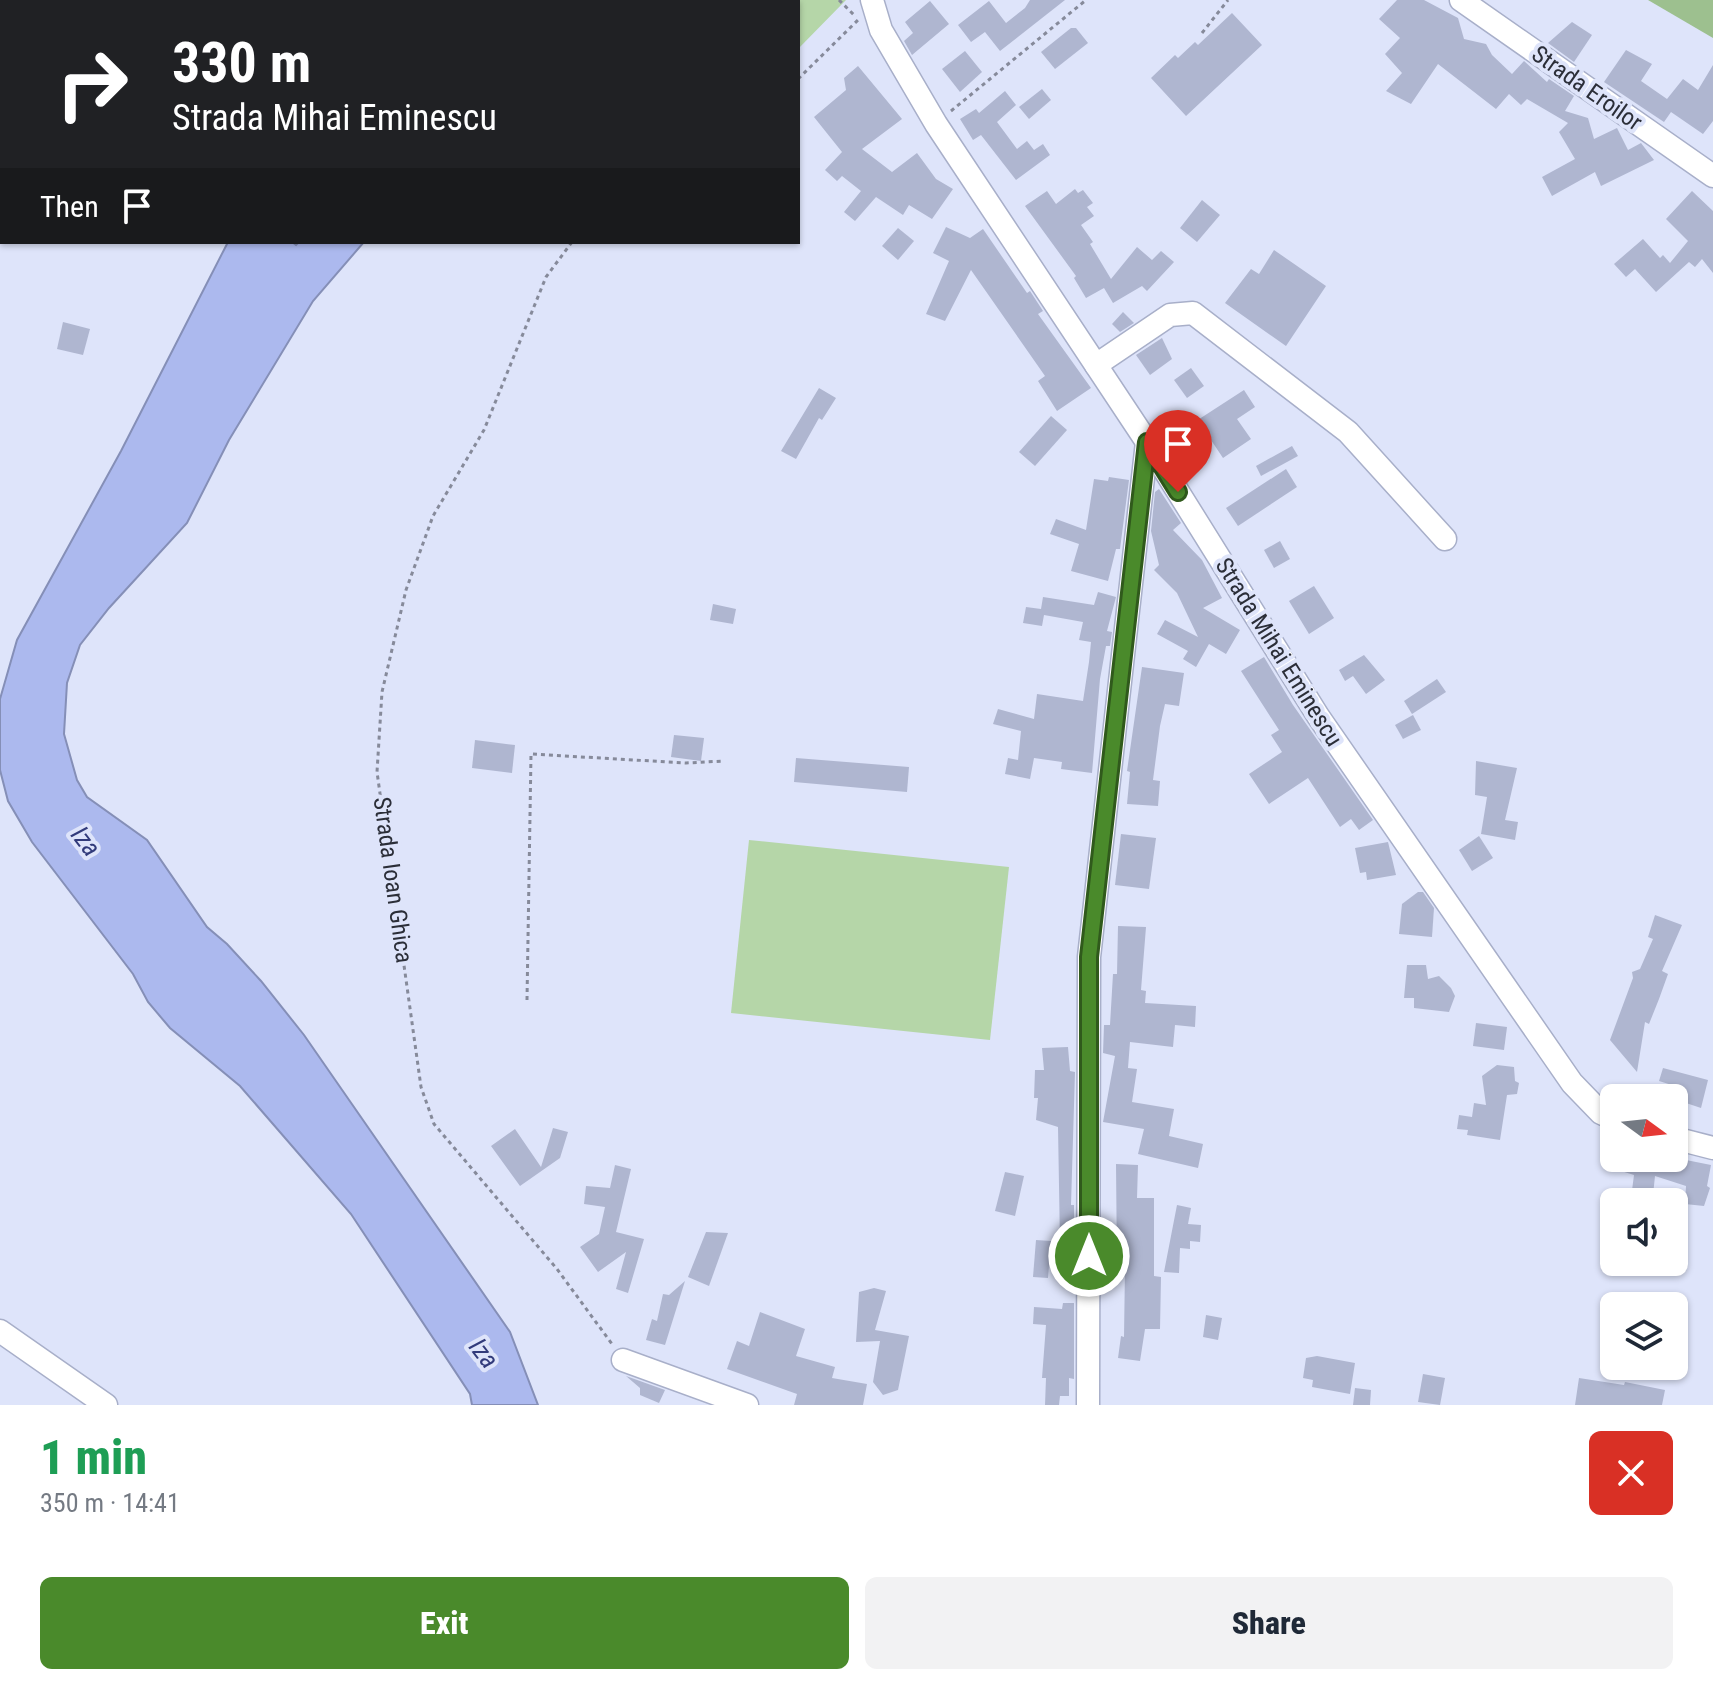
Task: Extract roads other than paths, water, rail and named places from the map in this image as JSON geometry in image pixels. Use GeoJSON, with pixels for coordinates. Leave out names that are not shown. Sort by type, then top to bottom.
{"type":"FeatureCollection","features":[{"type":"Feature","properties":{"kind":"street","name":"Strada Eroilor"},"geometry":{"type":"LineString","coordinates":[[1461,0],[1713,176]]}},
{"type":"Feature","properties":{"kind":"street","name":"Strada Mihai Eminescu"},"geometry":{"type":"LineString","coordinates":[[871,7],[881,30],[936,124],[1147,442],[1336,743],[1572,1083],[1600,1112]]}},
{"type":"Feature","properties":{"kind":"street"},"geometry":{"type":"LineString","coordinates":[[1096,365],[1170,315],[1193,313],[1348,432],[1445,539]]}},
{"type":"Feature","properties":{"kind":"street"},"geometry":{"type":"LineString","coordinates":[[1088,1405],[1089,957],[1147,442]]}},
{"type":"Feature","properties":{"kind":"street"},"geometry":{"type":"LineString","coordinates":[[1688,1142],[1713,1148]]}},
{"type":"Feature","properties":{"kind":"street"},"geometry":{"type":"LineString","coordinates":[[0,1331],[106,1405]]}},
{"type":"Feature","properties":{"kind":"street"},"geometry":{"type":"LineString","coordinates":[[623,1360],[747,1405]]}},
{"type":"Feature","properties":{"kind":"water","name":"Iza"},"geometry":{"type":"Polygon","coordinates":[[[227,244],[362,244],[313,301],[229,440],[187,523],[109,608],[80,645],[67,683],[64,734],[77,780],[87,797],[147,840],[207,927],[261,981],[304,1035],[510,1332],[538,1405],[472,1405],[470,1394],[351,1214],[240,1086],[170,1028],[148,1002],[133,974],[32,842],[8,801],[0,770],[0,699],[17,640],[121,451],[227,244]]]}}]}
